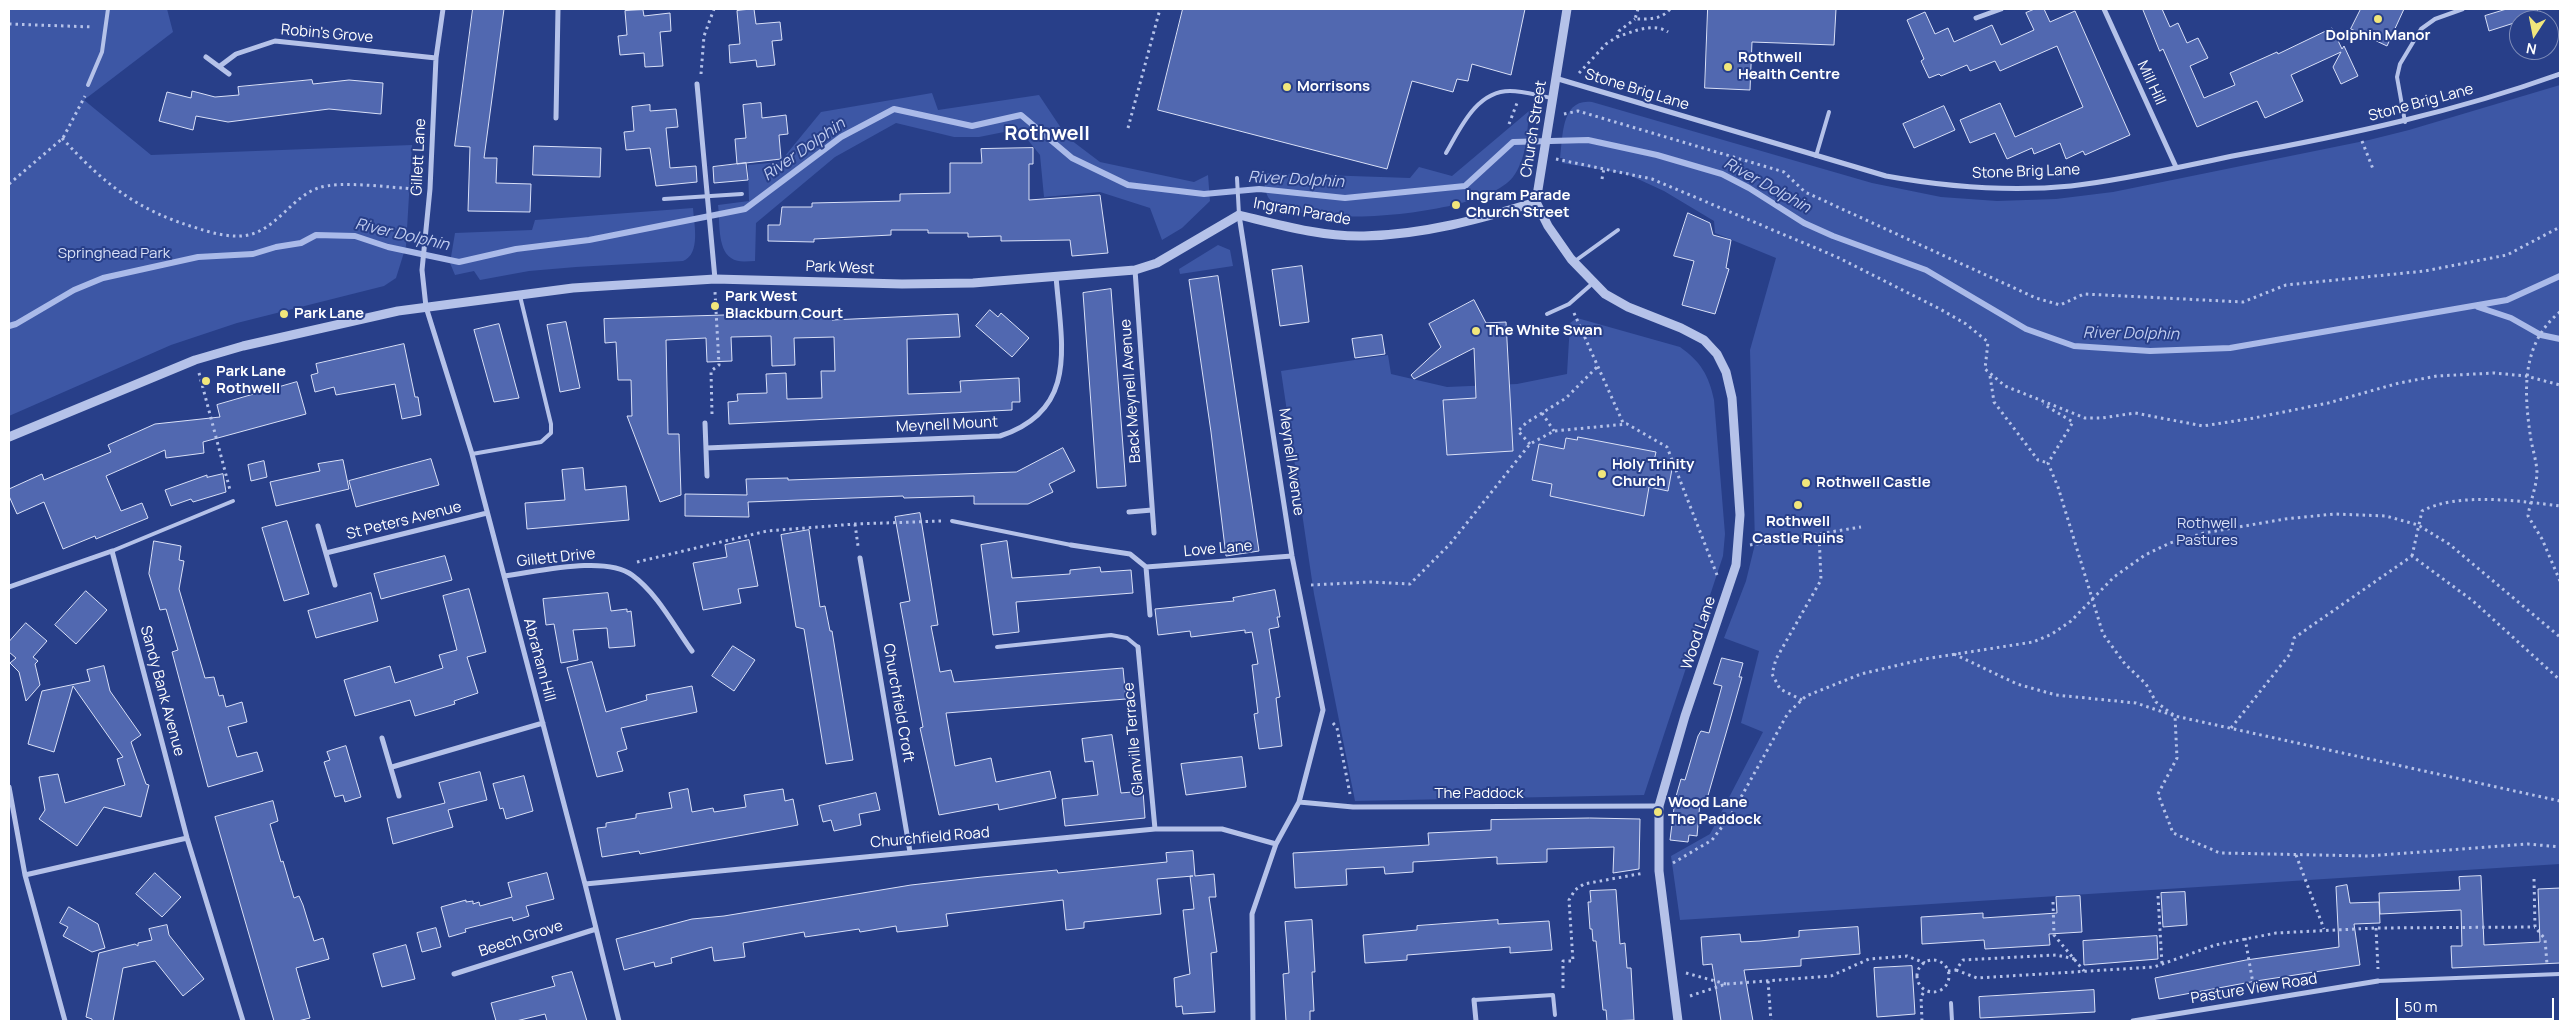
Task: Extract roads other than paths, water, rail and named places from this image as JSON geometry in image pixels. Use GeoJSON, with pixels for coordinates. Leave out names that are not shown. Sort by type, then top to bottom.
{"type":"FeatureCollection","features":[{"type":"Feature","properties":{"kind":"street","name":"Gillett Lane"},"geometry":{"type":"LineString","coordinates":[[426,307],[422,270],[430,189],[436,58],[444,9]]}},
{"type":"Feature","properties":{"kind":"street"},"geometry":{"type":"LineString","coordinates":[[556,118],[558,9]]}},
{"type":"Feature","properties":{"kind":"street","name":"Church Street"},"geometry":{"type":"LineString","coordinates":[[1536,202],[1567,9]]}},
{"type":"Feature","properties":{"kind":"street"},"geometry":{"type":"LineString","coordinates":[[1976,18],[2001,9]]}},
{"type":"Feature","properties":{"kind":"street","name":"Mill Hill"},"geometry":{"type":"LineString","coordinates":[[2104,9],[2176,167]]}},
{"type":"Feature","properties":{"kind":"street","name":"Robin's Grove"},"geometry":{"type":"LineString","coordinates":[[220,66],[236,54],[275,41],[299,42],[436,58]]}},
{"type":"Feature","properties":{"kind":"street"},"geometry":{"type":"LineString","coordinates":[[206,57],[229,74]]}},
{"type":"Feature","properties":{"kind":"street","name":"Stone Brig Lane"},"geometry":{"type":"LineString","coordinates":[[1555,78],[1886,176],[1929,184],[1996,188],[2071,186],[2359,133],[2405,122],[2560,74]]}},
{"type":"Feature","properties":{"kind":"street"},"geometry":{"type":"LineString","coordinates":[[698,84],[714,279]]}},
{"type":"Feature","properties":{"kind":"street"},"geometry":{"type":"LineString","coordinates":[[1536,202],[1548,226],[1573,262],[1593,283]]}},
{"type":"Feature","properties":{"kind":"street","name":"Ingram Parade"},"geometry":{"type":"LineString","coordinates":[[1239,215],[1304,230],[1362,236],[1410,232],[1456,224],[1536,202]]}},
{"type":"Feature","properties":{"kind":"street","name":"Park West"},"geometry":{"type":"LineString","coordinates":[[426,307],[573,288],[714,279],[902,284],[973,283],[1135,270],[1163,260],[1239,215]]}},
{"type":"Feature","properties":{"kind":"street","name":"Meynell Avenue"},"geometry":{"type":"LineString","coordinates":[[1239,215],[1292,556],[1323,710],[1299,802],[1276,844],[1252,914],[1253,1021]]}},
{"type":"Feature","properties":{"kind":"street","name":"Back Meynell Avenue"},"geometry":{"type":"LineString","coordinates":[[1135,270],[1154,533]]}},
{"type":"Feature","properties":{"kind":"street","name":"Meynell Mount"},"geometry":{"type":"LineString","coordinates":[[706,448],[1000,436],[1017,430],[1033,421],[1045,409],[1055,394],[1060,377],[1062,359],[1056,276]]}},
{"type":"Feature","properties":{"kind":"street","name":"Wood Lane"},"geometry":{"type":"LineString","coordinates":[[1593,283],[1605,294],[1628,307],[1681,328],[1704,340],[1717,354],[1726,372],[1732,398],[1738,468],[1739,546],[1731,583],[1685,716],[1659,806],[1659,871],[1678,1021]]}},
{"type":"Feature","properties":{"kind":"street"},"geometry":{"type":"LineString","coordinates":[[9,437],[195,360],[338,323],[426,307]]}},
{"type":"Feature","properties":{"kind":"street","name":"Abraham Hill"},"geometry":{"type":"LineString","coordinates":[[426,307],[472,454],[619,1021]]}},
{"type":"Feature","properties":{"kind":"street"},"geometry":{"type":"LineString","coordinates":[[705,423],[707,476]]}},
{"type":"Feature","properties":{"kind":"street"},"geometry":{"type":"LineString","coordinates":[[1129,512],[1152,510]]}},
{"type":"Feature","properties":{"kind":"street","name":"St Peters Avenue"},"geometry":{"type":"LineString","coordinates":[[326,553],[487,513]]}},
{"type":"Feature","properties":{"kind":"street"},"geometry":{"type":"LineString","coordinates":[[318,526],[335,584]]}},
{"type":"Feature","properties":{"kind":"street"},"geometry":{"type":"LineString","coordinates":[[1071,544],[1130,554],[1146,567],[1150,615]]}},
{"type":"Feature","properties":{"kind":"street"},"geometry":{"type":"LineString","coordinates":[[9,587],[112,551]]}},
{"type":"Feature","properties":{"kind":"street","name":"Sandy Bank Avenue"},"geometry":{"type":"LineString","coordinates":[[112,551],[187,838],[243,1021]]}},
{"type":"Feature","properties":{"kind":"street","name":"Love Lane"},"geometry":{"type":"LineString","coordinates":[[1146,567],[1292,556]]}},
{"type":"Feature","properties":{"kind":"street","name":"Churchfield Croft"},"geometry":{"type":"LineString","coordinates":[[860,558],[910,852]]}},
{"type":"Feature","properties":{"kind":"street","name":"Gillett Drive"},"geometry":{"type":"LineString","coordinates":[[504,576],[598,564],[620,568],[644,586],[692,651]]}},
{"type":"Feature","properties":{"kind":"street","name":"Glanville Terrace"},"geometry":{"type":"LineString","coordinates":[[1138,647],[1155,829]]}},
{"type":"Feature","properties":{"kind":"street"},"geometry":{"type":"LineString","coordinates":[[392,767],[543,723]]}},
{"type":"Feature","properties":{"kind":"street"},"geometry":{"type":"LineString","coordinates":[[382,738],[399,796]]}},
{"type":"Feature","properties":{"kind":"street"},"geometry":{"type":"LineString","coordinates":[[9,787],[25,875],[65,1021]]}},
{"type":"Feature","properties":{"kind":"street","name":"The Paddock"},"geometry":{"type":"LineString","coordinates":[[1299,802],[1353,807],[1659,806]]}},
{"type":"Feature","properties":{"kind":"street","name":"Churchfield Road"},"geometry":{"type":"LineString","coordinates":[[585,884],[1155,829],[1222,829],[1276,844]]}},
{"type":"Feature","properties":{"kind":"street"},"geometry":{"type":"LineString","coordinates":[[25,875],[187,838]]}},
{"type":"Feature","properties":{"kind":"street","name":"Beech Grove"},"geometry":{"type":"LineString","coordinates":[[454,974],[596,929]]}},
{"type":"Feature","properties":{"kind":"street","name":"Pasture View Road"},"geometry":{"type":"LineString","coordinates":[[2133,1021],[2378,981]]}},
{"type":"Feature","properties":{"kind":"street"},"geometry":{"type":"LineString","coordinates":[[1474,1000],[1476,1021]]}},
{"type":"Feature","properties":{"kind":"lane"},"geometry":{"type":"LineString","coordinates":[[88,86],[102,52],[108,9]]}},
{"type":"Feature","properties":{"kind":"lane"},"geometry":{"type":"LineString","coordinates":[[2405,122],[2396,77],[2400,64],[2421,30],[2435,19],[2463,9]]}},
{"type":"Feature","properties":{"kind":"lane"},"geometry":{"type":"LineString","coordinates":[[1446,153],[1466,117],[1482,101],[1499,93],[1523,93],[1552,98]]}},
{"type":"Feature","properties":{"kind":"lane"},"geometry":{"type":"LineString","coordinates":[[1816,156],[1829,112]]}},
{"type":"Feature","properties":{"kind":"lane"},"geometry":{"type":"LineString","coordinates":[[1237,178],[1239,215]]}},
{"type":"Feature","properties":{"kind":"lane"},"geometry":{"type":"LineString","coordinates":[[664,199],[742,194]]}},
{"type":"Feature","properties":{"kind":"lane"},"geometry":{"type":"LineString","coordinates":[[1573,262],[1618,230]]}},
{"type":"Feature","properties":{"kind":"lane"},"geometry":{"type":"LineString","coordinates":[[1547,314],[1569,304],[1593,283]]}},
{"type":"Feature","properties":{"kind":"lane"},"geometry":{"type":"LineString","coordinates":[[472,454],[541,442],[552,433],[520,294]]}},
{"type":"Feature","properties":{"kind":"lane"},"geometry":{"type":"LineString","coordinates":[[112,551],[233,500]]}},
{"type":"Feature","properties":{"kind":"lane"},"geometry":{"type":"LineString","coordinates":[[952,521],[1071,544]]}},
{"type":"Feature","properties":{"kind":"lane"},"geometry":{"type":"LineString","coordinates":[[997,647],[1111,635],[1127,638],[1138,647]]}},
{"type":"Feature","properties":{"kind":"lane"},"geometry":{"type":"LineString","coordinates":[[2378,981],[2560,974]]}},
{"type":"Feature","properties":{"kind":"lane"},"geometry":{"type":"LineString","coordinates":[[1474,1000],[1553,995],[1555,1015]]}},
{"type":"Feature","properties":{"kind":"lane"},"geometry":{"type":"LineString","coordinates":[[1951,1003],[1952,1021]]}},
{"type":"Feature","properties":{"kind":"waterway","name":"River Dolphin"},"geometry":{"type":"LineString","coordinates":[[9,326],[16,324],[74,290],[103,278],[198,257],[253,254],[276,247],[301,243],[316,235],[355,236],[388,247],[459,262],[516,249],[589,240],[745,209],[841,137],[894,109],[972,126],[1021,115],[1072,158],[1128,185],[1204,194],[1259,189],[1345,198],[1465,186],[1513,142],[1588,140],[1657,155],[1722,174],[1749,188],[1804,223],[1833,236],[1926,270],[2026,329],[2074,346],[2150,351],[2230,348],[2507,300],[2560,276]]}},
{"type":"Feature","properties":{"kind":"waterway"},"geometry":{"type":"LineString","coordinates":[[2478,307],[2511,318],[2541,335],[2560,339]]}},
{"type":"Feature","properties":{"kind":"place","name":"Dolphin Manor"},"geometry":{"type":"Point","coordinates":[2378,19]}},
{"type":"Feature","properties":{"kind":"place","name":"Rothwell Health Centre"},"geometry":{"type":"Point","coordinates":[1728,67]}},
{"type":"Feature","properties":{"kind":"place","name":"Morrisons"},"geometry":{"type":"Point","coordinates":[1287,87]}},
{"type":"Feature","properties":{"kind":"place","name":"Ingram Parade Church Street"},"geometry":{"type":"Point","coordinates":[1456,205]}},
{"type":"Feature","properties":{"kind":"place","name":"Park West Blackburn Court"},"geometry":{"type":"Point","coordinates":[715,306]}},
{"type":"Feature","properties":{"kind":"place","name":"Park Lane"},"geometry":{"type":"Point","coordinates":[284,314]}},
{"type":"Feature","properties":{"kind":"place","name":"The White Swan"},"geometry":{"type":"Point","coordinates":[1476,331]}},
{"type":"Feature","properties":{"kind":"place","name":"Park Lane Rothwell"},"geometry":{"type":"Point","coordinates":[206,381]}},
{"type":"Feature","properties":{"kind":"place","name":"Holy Trinity Church"},"geometry":{"type":"Point","coordinates":[1602,474]}},
{"type":"Feature","properties":{"kind":"place","name":"Rothwell Castle"},"geometry":{"type":"Point","coordinates":[1806,483]}},
{"type":"Feature","properties":{"kind":"place","name":"Rothwell Castle Ruins"},"geometry":{"type":"Point","coordinates":[1798,505]}},
{"type":"Feature","properties":{"kind":"place","name":"Wood Lane The Paddock"},"geometry":{"type":"Point","coordinates":[1658,812]}},
{"type":"Feature","properties":{"kind":"district","name":"Rothwell"},"geometry":{"type":"Point","coordinates":[1047,134]}},
{"type":"Feature","properties":{"kind":"park label","name":"Springhead Park"},"geometry":{"type":"Point","coordinates":[114,254]}},
{"type":"Feature","properties":{"kind":"park label","name":"Rothwell Pastures"},"geometry":{"type":"Point","coordinates":[2207,532]}}]}
